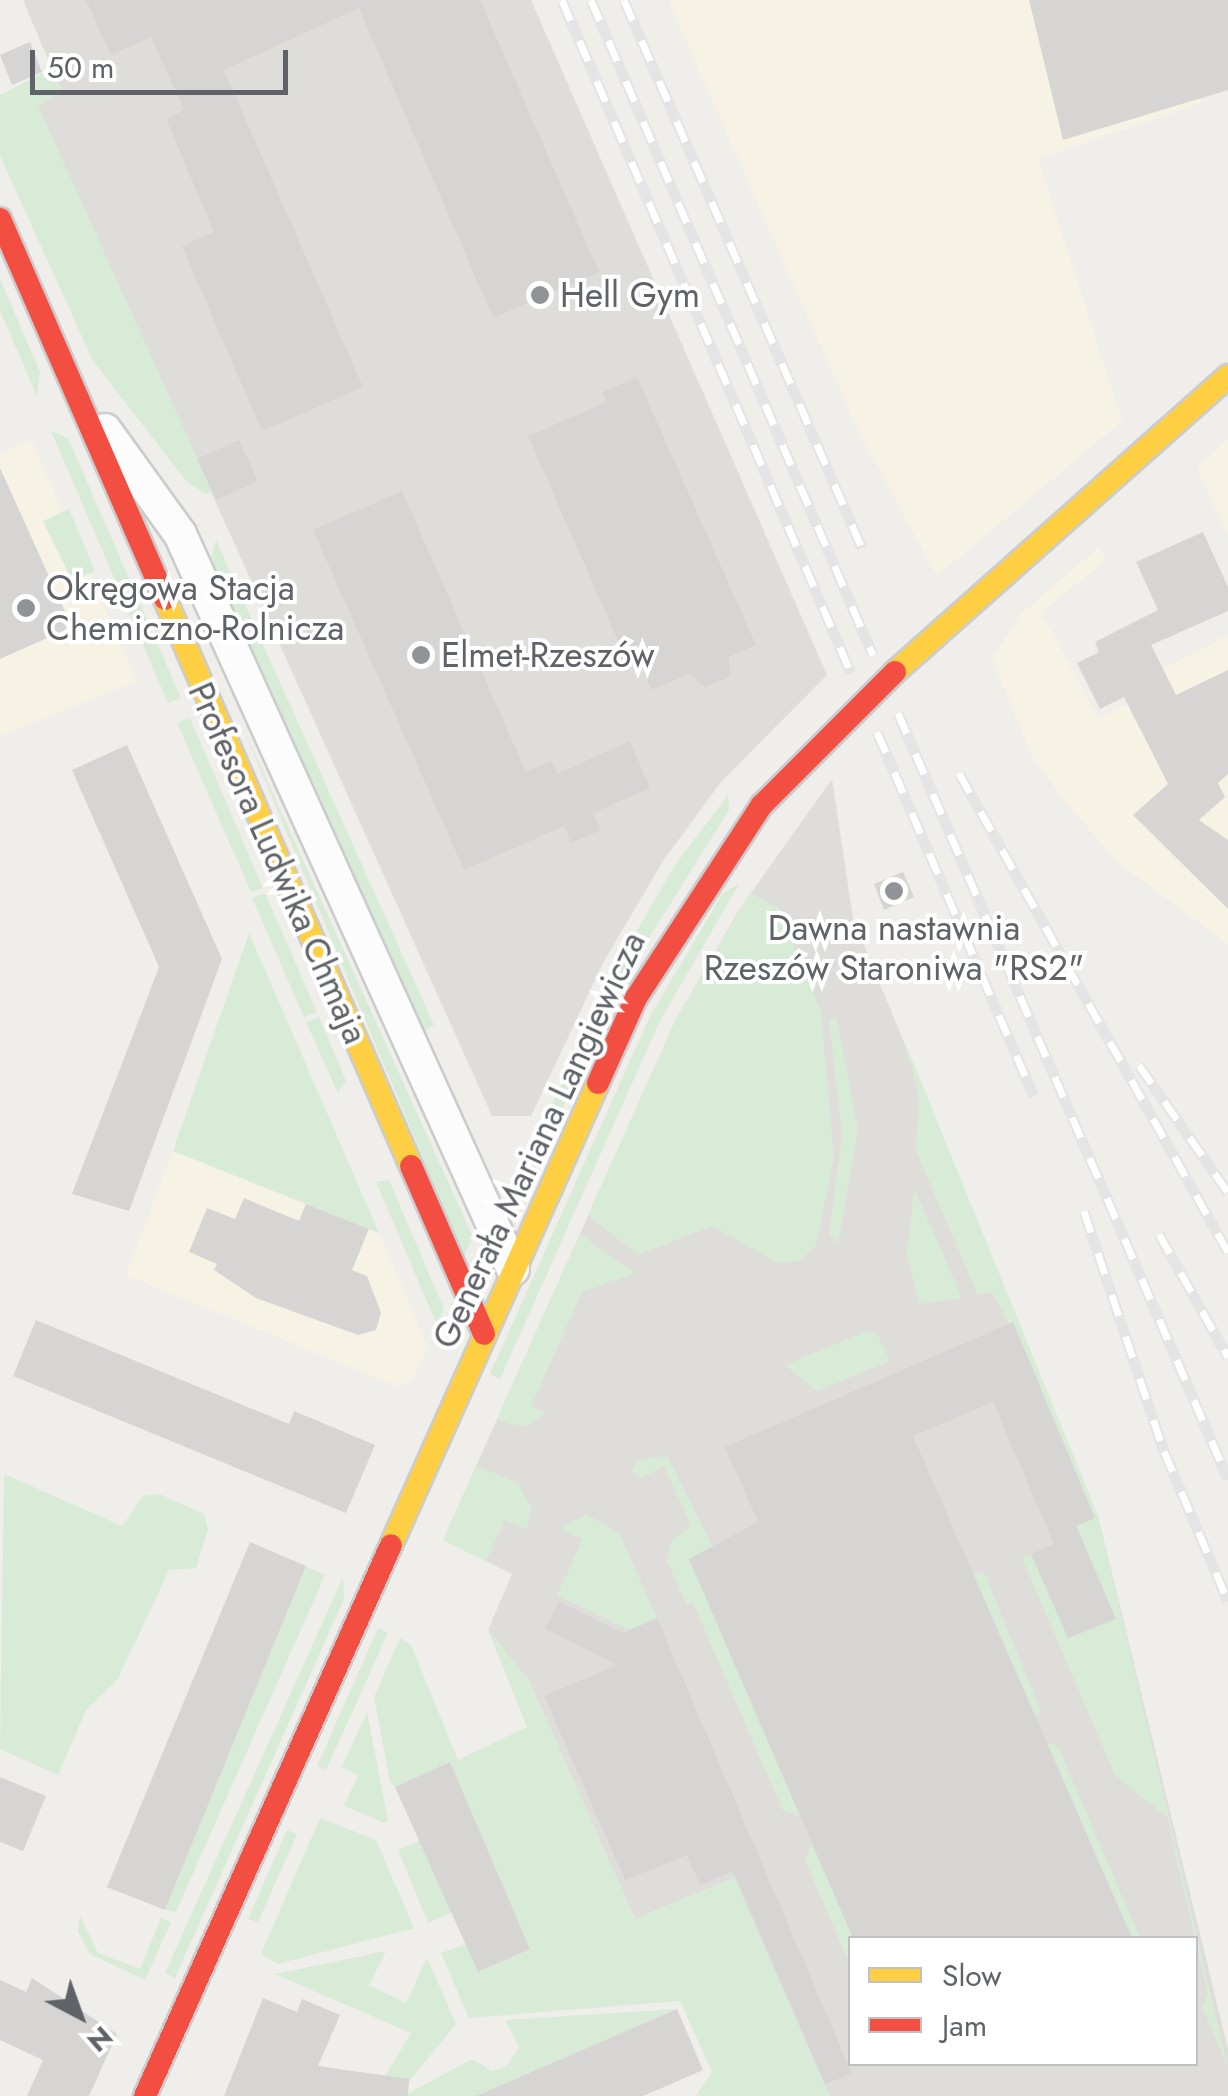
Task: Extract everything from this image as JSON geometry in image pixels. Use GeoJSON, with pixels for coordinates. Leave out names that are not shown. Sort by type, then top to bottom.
{"type":"FeatureCollection","features":[{"type":"Feature","properties":{"kind":"street","name":"Profesora Ludwika Chmaja"},"geometry":{"type":"LineString","coordinates":[[0,219],[484,1334]]}},
{"type":"Feature","properties":{"kind":"street","name":"Generała Mariana Langiewicza"},"geometry":{"type":"LineString","coordinates":[[145,2096],[636,998],[762,805],[950,621],[1228,376]]}},
{"type":"Feature","properties":{"kind":"street","name":"Profesora Ludwika Chmaja"},"geometry":{"type":"LineString","coordinates":[[75,391],[180,534],[514,1269]]}},
{"type":"Feature","properties":{"kind":"shaded area"},"geometry":{"type":"Polygon","coordinates":[[[23,0],[531,0],[827,675],[721,782],[663,861],[603,963],[531,1116],[492,1116],[37,105],[62,92],[23,0]]]}},
{"type":"Feature","properties":{"kind":"shaded area"},"geometry":{"type":"Polygon","coordinates":[[[668,0],[1174,0],[1201,103],[1038,159],[1122,421],[937,576],[858,430],[668,0]]]}},
{"type":"Feature","properties":{"kind":"shaded area"},"geometry":{"type":"Polygon","coordinates":[[[1228,439],[1228,536],[1197,468],[1228,439]]]}},
{"type":"Feature","properties":{"kind":"shaded area"},"geometry":{"type":"Polygon","coordinates":[[[31,440],[137,681],[0,736],[0,454],[31,440]]]}},
{"type":"Feature","properties":{"kind":"shaded area"},"geometry":{"type":"Polygon","coordinates":[[[1099,547],[1106,560],[1041,612],[1098,718],[1170,684],[1163,669],[1228,635],[1228,944],[1116,861],[1066,802],[1033,758],[992,659],[1020,615],[1099,547]]]}},
{"type":"Feature","properties":{"kind":"shaded area"},"geometry":{"type":"Polygon","coordinates":[[[832,779],[853,918],[1098,1516],[1228,2049],[1228,2096],[829,2096],[734,1878],[635,1919],[529,1681],[488,1630],[512,1574],[443,1540],[676,1019],[739,910],[832,779]]]}},
{"type":"Feature","properties":{"kind":"shaded area"},"geometry":{"type":"Polygon","coordinates":[[[173,1151],[379,1233],[428,1347],[412,1381],[399,1387],[126,1275],[173,1151]]]}},
{"type":"Feature","properties":{"kind":"green space"},"geometry":{"type":"Polygon","coordinates":[[[52,68],[63,92],[38,106],[212,491],[206,494],[187,482],[93,361],[0,156],[0,95],[52,68]]]}},
{"type":"Feature","properties":{"kind":"green space"},"geometry":{"type":"Polygon","coordinates":[[[0,279],[40,372],[37,396],[0,311],[0,279]]]}},
{"type":"Feature","properties":{"kind":"green space"},"geometry":{"type":"Polygon","coordinates":[[[51,431],[68,438],[181,698],[168,703],[51,431]]]}},
{"type":"Feature","properties":{"kind":"green space"},"geometry":{"type":"Polygon","coordinates":[[[69,509],[95,571],[72,581],[43,521],[69,509]]]}},
{"type":"Feature","properties":{"kind":"green space"},"geometry":{"type":"Polygon","coordinates":[[[216,540],[434,1025],[424,1030],[211,558],[216,540]]]}},
{"type":"Feature","properties":{"kind":"green space"},"geometry":{"type":"Polygon","coordinates":[[[238,716],[473,1237],[464,1256],[238,716]]]}},
{"type":"Feature","properties":{"kind":"green space"},"geometry":{"type":"Polygon","coordinates":[[[190,718],[263,888],[251,892],[177,723],[190,718]]]}},
{"type":"Feature","properties":{"kind":"green space"},"geometry":{"type":"Polygon","coordinates":[[[728,795],[729,810],[615,992],[530,1181],[520,1176],[606,984],[675,865],[728,795]]]}},
{"type":"Feature","properties":{"kind":"green space"},"geometry":{"type":"Polygon","coordinates":[[[739,884],[660,1021],[500,1379],[490,1374],[650,1016],[723,893],[739,884]]]}},
{"type":"Feature","properties":{"kind":"green space"},"geometry":{"type":"Polygon","coordinates":[[[265,893],[317,1012],[304,1017],[252,898],[265,893]]]}},
{"type":"Feature","properties":{"kind":"green space"},"geometry":{"type":"Polygon","coordinates":[[[750,893],[779,908],[821,1012],[834,1158],[816,1246],[799,1261],[779,1263],[712,1226],[638,1255],[588,1215],[676,1019],[750,893]]]}},
{"type":"Feature","properties":{"kind":"green space"},"geometry":{"type":"Polygon","coordinates":[[[249,933],[379,1233],[173,1151],[249,933]]]}},
{"type":"Feature","properties":{"kind":"green space"},"geometry":{"type":"Polygon","coordinates":[[[836,1016],[858,1130],[838,1243],[829,1235],[842,1134],[829,1021],[836,1016]]]}},
{"type":"Feature","properties":{"kind":"green space"},"geometry":{"type":"Polygon","coordinates":[[[319,1017],[346,1081],[338,1093],[306,1022],[319,1017]]]}},
{"type":"Feature","properties":{"kind":"green space"},"geometry":{"type":"Polygon","coordinates":[[[904,1040],[1098,1516],[1197,1936],[1167,1817],[1115,1775],[1022,1558],[1031,1554],[1068,1638],[1115,1619],[1077,1526],[1094,1518],[1032,1385],[1039,1381],[992,1292],[978,1295],[916,1151],[919,1096],[904,1040]]]}},
{"type":"Feature","properties":{"kind":"green space"},"geometry":{"type":"Polygon","coordinates":[[[389,1180],[444,1309],[437,1325],[376,1182],[389,1180]]]}},
{"type":"Feature","properties":{"kind":"green space"},"geometry":{"type":"Polygon","coordinates":[[[914,1188],[962,1298],[919,1304],[907,1253],[914,1188]]]}},
{"type":"Feature","properties":{"kind":"green space"},"geometry":{"type":"Polygon","coordinates":[[[580,1234],[635,1273],[582,1292],[531,1406],[546,1413],[528,1426],[509,1424],[497,1419],[580,1234]]]}},
{"type":"Feature","properties":{"kind":"green space"},"geometry":{"type":"Polygon","coordinates":[[[867,1331],[878,1336],[890,1361],[817,1391],[785,1365],[867,1331]]]}},
{"type":"Feature","properties":{"kind":"green space"},"geometry":{"type":"Polygon","coordinates":[[[667,1456],[713,1548],[689,1559],[800,1816],[783,1811],[693,1603],[687,1605],[667,1561],[671,1542],[691,1525],[664,1466],[642,1478],[631,1472],[637,1460],[667,1456]]]}},
{"type":"Feature","properties":{"kind":"green space"},"geometry":{"type":"Polygon","coordinates":[[[476,1466],[517,1482],[532,1509],[526,1530],[505,1520],[486,1561],[443,1540],[476,1466]]]}},
{"type":"Feature","properties":{"kind":"green space"},"geometry":{"type":"Polygon","coordinates":[[[4,1474],[122,1526],[143,1496],[159,1494],[204,1514],[208,1529],[196,1568],[169,1570],[118,1679],[86,1710],[58,1775],[0,1749],[4,1474]]]}},
{"type":"Feature","properties":{"kind":"green space"},"geometry":{"type":"Polygon","coordinates":[[[586,1514],[619,1533],[657,1618],[629,1630],[557,1595],[583,1539],[561,1528],[586,1514]]]}},
{"type":"Feature","properties":{"kind":"green space"},"geometry":{"type":"Polygon","coordinates":[[[306,1566],[325,1575],[176,1912],[165,1910],[306,1566]]]}},
{"type":"Feature","properties":{"kind":"green space"},"geometry":{"type":"Polygon","coordinates":[[[984,1572],[1041,1712],[1035,1716],[973,1574],[984,1572]]]}},
{"type":"Feature","properties":{"kind":"green space"},"geometry":{"type":"Polygon","coordinates":[[[343,1577],[344,1599],[175,1978],[165,1973],[343,1577]]]}},
{"type":"Feature","properties":{"kind":"green space"},"geometry":{"type":"Polygon","coordinates":[[[378,1628],[388,1633],[326,1770],[317,1766],[378,1628]]]}},
{"type":"Feature","properties":{"kind":"green space"},"geometry":{"type":"Polygon","coordinates":[[[488,1630],[529,1681],[635,1919],[734,1878],[829,2096],[696,2096],[712,2072],[680,2001],[469,2018],[441,1953],[466,1944],[479,1972],[530,1949],[450,1763],[395,1787],[390,1782],[374,1697],[400,1638],[411,1645],[458,1760],[527,1727],[488,1630]]]}},
{"type":"Feature","properties":{"kind":"green space"},"geometry":{"type":"Polygon","coordinates":[[[367,1712],[388,1820],[385,1823],[344,1806],[358,1775],[342,1767],[367,1712]]]}},
{"type":"Feature","properties":{"kind":"green space"},"geometry":{"type":"Polygon","coordinates":[[[1047,1743],[1058,1747],[1139,1936],[1131,1936],[1047,1743]]]}},
{"type":"Feature","properties":{"kind":"green space"},"geometry":{"type":"Polygon","coordinates":[[[320,1818],[376,1840],[414,1928],[278,1964],[261,1954],[320,1818]]]}},
{"type":"Feature","properties":{"kind":"green space"},"geometry":{"type":"Polygon","coordinates":[[[287,1830],[297,1834],[258,1922],[248,1919],[287,1830]]]}},
{"type":"Feature","properties":{"kind":"green space"},"geometry":{"type":"Polygon","coordinates":[[[421,1840],[453,1912],[428,1923],[398,1850],[421,1840]]]}},
{"type":"Feature","properties":{"kind":"green space"},"geometry":{"type":"Polygon","coordinates":[[[812,1844],[852,1936],[848,1936],[848,1960],[805,1860],[812,1844]]]}},
{"type":"Feature","properties":{"kind":"green space"},"geometry":{"type":"Polygon","coordinates":[[[80,1916],[98,1953],[140,1969],[161,1918],[171,1922],[145,1980],[90,1954],[78,1932],[80,1916]]]}},
{"type":"Feature","properties":{"kind":"green space"},"geometry":{"type":"Polygon","coordinates":[[[1198,1941],[1228,2068],[1202,2006],[1208,1995],[1198,1941]]]}},
{"type":"Feature","properties":{"kind":"green space"},"geometry":{"type":"Polygon","coordinates":[[[386,1951],[369,1985],[406,2003],[427,1958],[456,2024],[397,2096],[373,2096],[411,2033],[275,1974],[386,1951]]]}},
{"type":"Feature","properties":{"kind":"green space"},"geometry":{"type":"Polygon","coordinates":[[[677,2009],[476,2096],[404,2096],[472,2059],[492,2071],[506,2067],[519,2047],[505,2020],[677,2009]]]}},
{"type":"Feature","properties":{"kind":"building"},"geometry":{"type":"Polygon","coordinates":[[[86,0],[480,0],[599,272],[493,318],[359,8],[224,70],[363,387],[262,431],[182,246],[214,232],[166,119],[184,110],[151,37],[111,55],[86,0]]]}},
{"type":"Feature","properties":{"kind":"building"},"geometry":{"type":"Polygon","coordinates":[[[1029,0],[1228,0],[1228,90],[1063,140],[1029,0]]]}},
{"type":"Feature","properties":{"kind":"building"},"geometry":{"type":"Polygon","coordinates":[[[30,42],[42,72],[12,85],[0,55],[30,42]]]}},
{"type":"Feature","properties":{"kind":"building"},"geometry":{"type":"Polygon","coordinates":[[[637,377],[756,645],[729,657],[730,677],[705,687],[689,674],[651,690],[641,663],[630,668],[528,436],[607,402],[603,392],[637,377]]]}},
{"type":"Feature","properties":{"kind":"building"},"geometry":{"type":"Polygon","coordinates":[[[239,440],[258,481],[216,500],[197,459],[239,440]]]}},
{"type":"Feature","properties":{"kind":"building"},"geometry":{"type":"Polygon","coordinates":[[[0,468],[72,627],[0,659],[0,468]]]}},
{"type":"Feature","properties":{"kind":"building","name":"Elmet-Rzeszów"},"geometry":{"type":"Polygon","coordinates":[[[402,491],[526,772],[551,761],[557,774],[630,741],[650,788],[593,813],[601,830],[571,843],[564,826],[464,870],[313,530],[402,491]]]}},
{"type":"Feature","properties":{"kind":"building"},"geometry":{"type":"Polygon","coordinates":[[[1203,532],[1228,587],[1228,611],[1151,645],[1176,695],[1228,670],[1228,774],[1218,783],[1225,797],[1199,820],[1228,840],[1228,909],[1133,815],[1168,784],[1124,697],[1100,709],[1077,663],[1099,652],[1095,642],[1158,610],[1136,562],[1203,532]]]}},
{"type":"Feature","properties":{"kind":"building"},"geometry":{"type":"Polygon","coordinates":[[[127,745],[222,959],[129,1211],[72,1194],[159,967],[72,770],[127,745]]]}},
{"type":"Feature","properties":{"kind":"building","name":"Dawna nastawnia Rzeszów Staroniwa \"RS2\""},"geometry":{"type":"Polygon","coordinates":[[[903,872],[914,897],[884,910],[874,884],[903,872]]]}},
{"type":"Feature","properties":{"kind":"building"},"geometry":{"type":"Polygon","coordinates":[[[244,1198],[299,1221],[306,1204],[369,1229],[352,1270],[367,1276],[381,1313],[376,1330],[358,1335],[256,1298],[214,1270],[217,1264],[189,1252],[207,1208],[235,1219],[244,1198]]]}},
{"type":"Feature","properties":{"kind":"building"},"geometry":{"type":"Polygon","coordinates":[[[36,1320],[289,1424],[294,1411],[375,1445],[346,1513],[13,1376],[36,1320]]]}},
{"type":"Feature","properties":{"kind":"building"},"geometry":{"type":"Polygon","coordinates":[[[1013,1322],[1095,1518],[1076,1526],[1116,1619],[1068,1638],[1031,1554],[1054,1544],[993,1402],[913,1436],[1131,1936],[852,1936],[689,1559],[758,1522],[725,1447],[1013,1322]]]}},
{"type":"Feature","properties":{"kind":"building"},"geometry":{"type":"Polygon","coordinates":[[[250,1542],[306,1566],[165,1910],[107,1887],[250,1542]]]}},
{"type":"Feature","properties":{"kind":"building"},"geometry":{"type":"Polygon","coordinates":[[[559,1601],[623,1633],[657,1618],[852,2074],[825,2084],[733,1871],[700,1885],[687,1855],[625,1880],[544,1696],[617,1665],[545,1629],[559,1601]]]}},
{"type":"Feature","properties":{"kind":"building"},"geometry":{"type":"Polygon","coordinates":[[[450,1762],[530,1949],[478,1972],[395,1787],[450,1762]]]}},
{"type":"Feature","properties":{"kind":"building"},"geometry":{"type":"Polygon","coordinates":[[[0,1777],[46,1796],[23,1851],[0,1842],[0,1777]]]}},
{"type":"Feature","properties":{"kind":"building"},"geometry":{"type":"Polygon","coordinates":[[[32,1978],[117,2034],[89,2096],[27,2096],[43,2060],[0,2040],[0,1980],[26,1992],[32,1978]]]}},
{"type":"Feature","properties":{"kind":"building"},"geometry":{"type":"Polygon","coordinates":[[[263,1998],[297,2012],[302,1999],[340,2015],[318,2066],[409,2079],[408,2096],[224,2096],[263,1998]]]}},
{"type":"Feature","properties":{"kind":"building"},"geometry":{"type":"Polygon","coordinates":[[[677,2009],[703,2070],[671,2084],[643,2096],[476,2096],[677,2009]]]}},
{"type":"Feature","properties":{"kind":"railway"},"geometry":{"type":"LineString","coordinates":[[562,0],[851,673]]}},
{"type":"Feature","properties":{"kind":"railway"},"geometry":{"type":"LineString","coordinates":[[591,0],[873,655]]}},
{"type":"Feature","properties":{"kind":"railway"},"geometry":{"type":"LineString","coordinates":[[624,0],[862,548]]}},
{"type":"Feature","properties":{"kind":"railway"},"geometry":{"type":"LineString","coordinates":[[898,713],[1228,1479]]}},
{"type":"Feature","properties":{"kind":"railway"},"geometry":{"type":"LineString","coordinates":[[877,732],[1034,1096]]}},
{"type":"Feature","properties":{"kind":"railway"},"geometry":{"type":"LineString","coordinates":[[959,773],[1228,1252]]}},
{"type":"Feature","properties":{"kind":"railway"},"geometry":{"type":"LineString","coordinates":[[1139,1065],[1228,1192]]}},
{"type":"Feature","properties":{"kind":"railway"},"geometry":{"type":"LineString","coordinates":[[1084,1211],[1164,1451],[1228,1601]]}},
{"type":"Feature","properties":{"kind":"railway"},"geometry":{"type":"LineString","coordinates":[[1159,1234],[1228,1357]]}},
{"type":"Feature","properties":{"kind":"traffic: slow"},"geometry":{"type":"LineString","coordinates":[[895,672],[1228,376]]}},
{"type":"Feature","properties":{"kind":"traffic: slow"},"geometry":{"type":"LineString","coordinates":[[165,599],[411,1166]]}},
{"type":"Feature","properties":{"kind":"traffic: slow"},"geometry":{"type":"LineString","coordinates":[[391,1545],[598,1083]]}},
{"type":"Feature","properties":{"kind":"traffic: jam"},"geometry":{"type":"LineString","coordinates":[[0,219],[165,599]]}},
{"type":"Feature","properties":{"kind":"traffic: jam"},"geometry":{"type":"LineString","coordinates":[[598,1083],[636,998],[762,805],[895,672]]}},
{"type":"Feature","properties":{"kind":"traffic: jam"},"geometry":{"type":"LineString","coordinates":[[411,1166],[484,1334]]}},
{"type":"Feature","properties":{"kind":"traffic: jam"},"geometry":{"type":"LineString","coordinates":[[145,2096],[391,1545]]}},
{"type":"Feature","properties":{"kind":"place","name":"Hell Gym"},"geometry":{"type":"Point","coordinates":[540,295]}},
{"type":"Feature","properties":{"kind":"place","name":"Okręgowa Stacja Chemiczno-Rolnicza"},"geometry":{"type":"Point","coordinates":[26,608]}},
{"type":"Feature","properties":{"kind":"place","name":"Elmet-Rzeszów"},"geometry":{"type":"Point","coordinates":[421,655]}},
{"type":"Feature","properties":{"kind":"place","name":"Dawna nastawnia Rzeszów Staroniwa \"RS2\""},"geometry":{"type":"Point","coordinates":[894,891]}}]}
